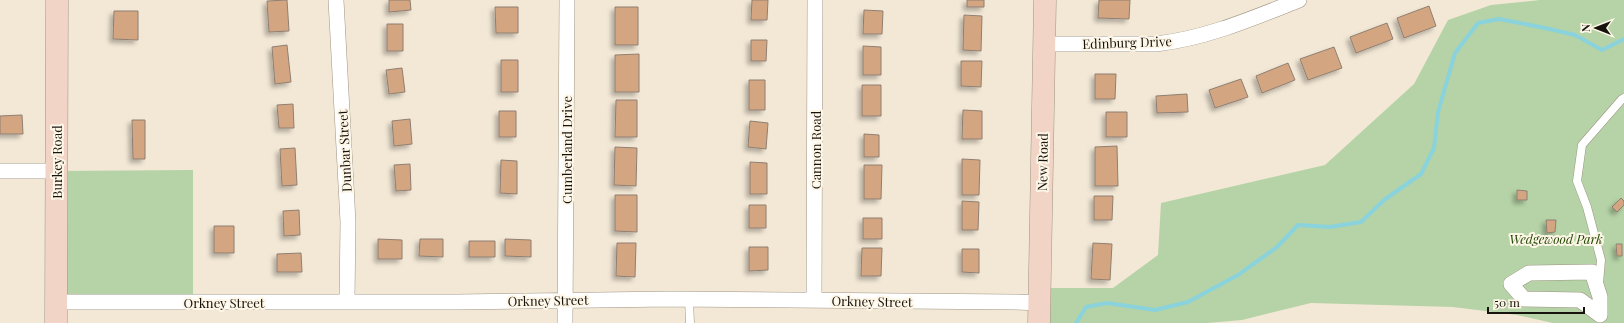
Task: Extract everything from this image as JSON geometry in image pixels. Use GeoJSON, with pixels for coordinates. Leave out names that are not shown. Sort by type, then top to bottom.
{"type":"FeatureCollection","features":[{"type":"Feature","properties":{"kind":"street","name":"Burkey Road"},"geometry":{"type":"LineString","coordinates":[[56,313],[55,171],[57,0]]}},
{"type":"Feature","properties":{"kind":"street","name":"Dunbar Street"},"geometry":{"type":"LineString","coordinates":[[336,0],[348,222],[347,301]]}},
{"type":"Feature","properties":{"kind":"street","name":"Cumberland Drive"},"geometry":{"type":"LineString","coordinates":[[565,323],[567,0]]}},
{"type":"Feature","properties":{"kind":"street","name":"Cannon Road"},"geometry":{"type":"LineString","coordinates":[[814,300],[815,0]]}},
{"type":"Feature","properties":{"kind":"street","name":"New Road"},"geometry":{"type":"LineString","coordinates":[[1039,313],[1045,0]]}},
{"type":"Feature","properties":{"kind":"street","name":"Edinburg Drive"},"geometry":{"type":"LineString","coordinates":[[1045,44],[1156,44],[1205,36],[1238,25],[1298,0]]}},
{"type":"Feature","properties":{"kind":"street"},"geometry":{"type":"LineString","coordinates":[[0,171],[55,171]]}},
{"type":"Feature","properties":{"kind":"street"},"geometry":{"type":"LineString","coordinates":[[1592,272],[1598,292],[1600,319],[1580,300],[1524,299],[1511,284],[1528,273],[1559,274],[1592,272]]}},
{"type":"Feature","properties":{"kind":"street","name":"Orkney Street"},"geometry":{"type":"LineString","coordinates":[[56,313],[347,301],[457,302],[566,300],[814,300],[1039,313]]}},
{"type":"Feature","properties":{"kind":"lane"},"geometry":{"type":"LineString","coordinates":[[1598,292],[1602,260],[1587,207],[1577,181],[1582,145],[1624,98]]}},
{"type":"Feature","properties":{"kind":"lane"},"geometry":{"type":"LineString","coordinates":[[689,300],[690,323]]}},
{"type":"Feature","properties":{"kind":"green space","name":"Wedgewood Park"},"geometry":{"type":"Polygon","coordinates":[[[1540,0],[1624,0],[1624,323],[1553,323],[1517,315],[1453,307],[1311,303],[1242,320],[1207,323],[1039,323],[1039,288],[1113,288],[1158,255],[1161,203],[1325,165],[1414,84],[1448,20],[1491,5],[1540,0]]]}},
{"type":"Feature","properties":{"kind":"green space"},"geometry":{"type":"Polygon","coordinates":[[[193,170],[193,303],[56,302],[55,171],[193,170]]]}},
{"type":"Feature","properties":{"kind":"building"},"geometry":{"type":"Polygon","coordinates":[[[287,0],[289,31],[269,32],[267,1],[287,0]]]}},
{"type":"Feature","properties":{"kind":"building"},"geometry":{"type":"Polygon","coordinates":[[[389,0],[410,0],[411,10],[389,12],[389,0]]]}},
{"type":"Feature","properties":{"kind":"building"},"geometry":{"type":"Polygon","coordinates":[[[752,0],[768,0],[767,20],[751,20],[752,0]]]}},
{"type":"Feature","properties":{"kind":"building"},"geometry":{"type":"Polygon","coordinates":[[[967,0],[984,0],[984,7],[967,7],[967,0]]]}},
{"type":"Feature","properties":{"kind":"building"},"geometry":{"type":"Polygon","coordinates":[[[1099,0],[1130,0],[1129,19],[1098,18],[1099,0]]]}},
{"type":"Feature","properties":{"kind":"building"},"geometry":{"type":"Polygon","coordinates":[[[1429,6],[1436,26],[1404,38],[1397,18],[1429,6]]]}},
{"type":"Feature","properties":{"kind":"building"},"geometry":{"type":"Polygon","coordinates":[[[495,7],[518,7],[518,33],[496,33],[495,7]]]}},
{"type":"Feature","properties":{"kind":"building"},"geometry":{"type":"Polygon","coordinates":[[[615,7],[638,7],[638,45],[615,45],[615,7]]]}},
{"type":"Feature","properties":{"kind":"building"},"geometry":{"type":"Polygon","coordinates":[[[864,10],[883,11],[882,34],[863,34],[864,10]]]}},
{"type":"Feature","properties":{"kind":"building"},"geometry":{"type":"Polygon","coordinates":[[[114,11],[138,11],[138,40],[113,39],[114,11]]]}},
{"type":"Feature","properties":{"kind":"building"},"geometry":{"type":"Polygon","coordinates":[[[964,15],[982,16],[981,51],[963,50],[964,15]]]}},
{"type":"Feature","properties":{"kind":"building"},"geometry":{"type":"Polygon","coordinates":[[[1387,23],[1393,39],[1356,53],[1350,37],[1387,23]]]}},
{"type":"Feature","properties":{"kind":"building"},"geometry":{"type":"Polygon","coordinates":[[[387,24],[403,24],[403,51],[387,51],[387,24]]]}},
{"type":"Feature","properties":{"kind":"building"},"geometry":{"type":"Polygon","coordinates":[[[751,40],[767,40],[766,61],[751,61],[751,40]]]}},
{"type":"Feature","properties":{"kind":"building"},"geometry":{"type":"Polygon","coordinates":[[[287,45],[291,82],[275,84],[272,47],[287,45]]]}},
{"type":"Feature","properties":{"kind":"building"},"geometry":{"type":"Polygon","coordinates":[[[863,46],[881,47],[881,75],[863,75],[863,46]]]}},
{"type":"Feature","properties":{"kind":"building"},"geometry":{"type":"Polygon","coordinates":[[[1334,47],[1342,68],[1308,80],[1300,59],[1334,47]]]}},
{"type":"Feature","properties":{"kind":"building"},"geometry":{"type":"Polygon","coordinates":[[[639,54],[639,92],[615,92],[615,55],[639,54]]]}},
{"type":"Feature","properties":{"kind":"building"},"geometry":{"type":"Polygon","coordinates":[[[501,60],[518,60],[518,92],[501,92],[501,60]]]}},
{"type":"Feature","properties":{"kind":"building"},"geometry":{"type":"Polygon","coordinates":[[[961,61],[982,61],[981,87],[961,86],[961,61]]]}},
{"type":"Feature","properties":{"kind":"building"},"geometry":{"type":"Polygon","coordinates":[[[1288,63],[1295,80],[1262,93],[1256,76],[1288,63]]]}},
{"type":"Feature","properties":{"kind":"building"},"geometry":{"type":"Polygon","coordinates":[[[402,68],[405,92],[389,94],[386,70],[402,68]]]}},
{"type":"Feature","properties":{"kind":"building"},"geometry":{"type":"Polygon","coordinates":[[[1095,74],[1116,74],[1115,99],[1095,99],[1095,74]]]}},
{"type":"Feature","properties":{"kind":"building"},"geometry":{"type":"Polygon","coordinates":[[[1241,79],[1248,97],[1215,108],[1209,90],[1241,79]]]}},
{"type":"Feature","properties":{"kind":"building"},"geometry":{"type":"Polygon","coordinates":[[[749,80],[765,80],[765,110],[749,110],[749,80]]]}},
{"type":"Feature","properties":{"kind":"building"},"geometry":{"type":"Polygon","coordinates":[[[862,85],[881,85],[881,116],[862,116],[862,85]]]}},
{"type":"Feature","properties":{"kind":"building"},"geometry":{"type":"Polygon","coordinates":[[[1187,94],[1188,112],[1157,113],[1156,96],[1187,94]]]}},
{"type":"Feature","properties":{"kind":"building"},"geometry":{"type":"Polygon","coordinates":[[[616,100],[637,100],[637,137],[615,137],[616,100]]]}},
{"type":"Feature","properties":{"kind":"building"},"geometry":{"type":"Polygon","coordinates":[[[293,104],[294,128],[279,128],[277,105],[293,104]]]}},
{"type":"Feature","properties":{"kind":"building"},"geometry":{"type":"Polygon","coordinates":[[[963,110],[982,111],[982,139],[962,139],[963,110]]]}},
{"type":"Feature","properties":{"kind":"building"},"geometry":{"type":"Polygon","coordinates":[[[499,111],[516,111],[516,137],[499,137],[499,111]]]}},
{"type":"Feature","properties":{"kind":"building"},"geometry":{"type":"Polygon","coordinates":[[[1106,112],[1127,112],[1127,137],[1106,137],[1106,112]]]}},
{"type":"Feature","properties":{"kind":"building"},"geometry":{"type":"Polygon","coordinates":[[[22,115],[23,134],[0,134],[0,116],[22,115]]]}},
{"type":"Feature","properties":{"kind":"building"},"geometry":{"type":"Polygon","coordinates":[[[410,119],[412,144],[394,146],[392,121],[410,119]]]}},
{"type":"Feature","properties":{"kind":"building"},"geometry":{"type":"Polygon","coordinates":[[[132,120],[145,120],[145,159],[133,159],[132,120]]]}},
{"type":"Feature","properties":{"kind":"building"},"geometry":{"type":"Polygon","coordinates":[[[750,121],[768,123],[766,149],[748,147],[750,121]]]}},
{"type":"Feature","properties":{"kind":"building"},"geometry":{"type":"Polygon","coordinates":[[[864,134],[879,135],[879,157],[864,157],[864,134]]]}},
{"type":"Feature","properties":{"kind":"building"},"geometry":{"type":"Polygon","coordinates":[[[1117,146],[1118,186],[1095,186],[1095,147],[1117,146]]]}},
{"type":"Feature","properties":{"kind":"building"},"geometry":{"type":"Polygon","coordinates":[[[615,147],[637,148],[636,186],[614,185],[615,147]]]}},
{"type":"Feature","properties":{"kind":"building"},"geometry":{"type":"Polygon","coordinates":[[[295,148],[297,185],[282,186],[280,149],[295,148]]]}},
{"type":"Feature","properties":{"kind":"building"},"geometry":{"type":"Polygon","coordinates":[[[962,159],[980,160],[979,195],[962,195],[962,159]]]}},
{"type":"Feature","properties":{"kind":"building"},"geometry":{"type":"Polygon","coordinates":[[[501,160],[517,161],[517,194],[500,193],[501,160]]]}},
{"type":"Feature","properties":{"kind":"building"},"geometry":{"type":"Polygon","coordinates":[[[750,162],[767,163],[767,194],[750,194],[750,162]]]}},
{"type":"Feature","properties":{"kind":"building"},"geometry":{"type":"Polygon","coordinates":[[[410,164],[411,190],[396,191],[394,165],[410,164]]]}},
{"type":"Feature","properties":{"kind":"building"},"geometry":{"type":"Polygon","coordinates":[[[864,165],[882,165],[881,199],[864,199],[864,165]]]}},
{"type":"Feature","properties":{"kind":"building"},"geometry":{"type":"Polygon","coordinates":[[[1517,190],[1527,191],[1527,200],[1517,200],[1517,190]]]}},
{"type":"Feature","properties":{"kind":"building"},"geometry":{"type":"Polygon","coordinates":[[[615,195],[637,195],[637,232],[615,231],[615,195]]]}},
{"type":"Feature","properties":{"kind":"building"},"geometry":{"type":"Polygon","coordinates":[[[1094,196],[1113,196],[1112,220],[1094,220],[1094,196]]]}},
{"type":"Feature","properties":{"kind":"building"},"geometry":{"type":"Polygon","coordinates":[[[1621,198],[1624,201],[1624,205],[1617,212],[1612,207],[1621,198]]]}},
{"type":"Feature","properties":{"kind":"building"},"geometry":{"type":"Polygon","coordinates":[[[962,201],[979,202],[978,230],[962,230],[962,201]]]}},
{"type":"Feature","properties":{"kind":"building"},"geometry":{"type":"Polygon","coordinates":[[[749,205],[766,205],[766,228],[749,228],[749,205]]]}},
{"type":"Feature","properties":{"kind":"building"},"geometry":{"type":"Polygon","coordinates":[[[299,210],[300,235],[284,236],[283,211],[299,210]]]}},
{"type":"Feature","properties":{"kind":"building"},"geometry":{"type":"Polygon","coordinates":[[[863,218],[882,218],[882,239],[863,239],[863,218]]]}},
{"type":"Feature","properties":{"kind":"building"},"geometry":{"type":"Polygon","coordinates":[[[1546,220],[1556,220],[1555,232],[1547,233],[1546,220]]]}},
{"type":"Feature","properties":{"kind":"building"},"geometry":{"type":"Polygon","coordinates":[[[214,226],[234,226],[234,253],[214,253],[214,226]]]}},
{"type":"Feature","properties":{"kind":"building"},"geometry":{"type":"Polygon","coordinates":[[[378,239],[402,240],[402,259],[378,259],[378,239]]]}},
{"type":"Feature","properties":{"kind":"building"},"geometry":{"type":"Polygon","coordinates":[[[420,239],[443,239],[443,257],[419,256],[420,239]]]}},
{"type":"Feature","properties":{"kind":"building"},"geometry":{"type":"Polygon","coordinates":[[[505,239],[531,240],[531,257],[505,256],[505,239]]]}},
{"type":"Feature","properties":{"kind":"building"},"geometry":{"type":"Polygon","coordinates":[[[469,241],[495,241],[495,257],[469,257],[469,241]]]}},
{"type":"Feature","properties":{"kind":"building"},"geometry":{"type":"Polygon","coordinates":[[[617,243],[636,243],[635,277],[616,276],[617,243]]]}},
{"type":"Feature","properties":{"kind":"building"},"geometry":{"type":"Polygon","coordinates":[[[1093,243],[1112,244],[1110,280],[1091,279],[1093,243]]]}},
{"type":"Feature","properties":{"kind":"building"},"geometry":{"type":"Polygon","coordinates":[[[1616,244],[1622,244],[1622,256],[1617,256],[1616,244]]]}},
{"type":"Feature","properties":{"kind":"building"},"geometry":{"type":"Polygon","coordinates":[[[749,247],[768,247],[768,270],[749,271],[749,247]]]}},
{"type":"Feature","properties":{"kind":"building"},"geometry":{"type":"Polygon","coordinates":[[[862,248],[882,248],[881,276],[861,276],[862,248]]]}},
{"type":"Feature","properties":{"kind":"building"},"geometry":{"type":"Polygon","coordinates":[[[962,249],[979,249],[979,273],[962,272],[962,249]]]}},
{"type":"Feature","properties":{"kind":"building"},"geometry":{"type":"Polygon","coordinates":[[[301,253],[302,272],[277,272],[277,254],[301,253]]]}},
{"type":"Feature","properties":{"kind":"waterway"},"geometry":{"type":"LineString","coordinates":[[1076,323],[1086,307],[1107,303],[1155,310],[1188,302],[1238,275],[1277,247],[1298,225],[1330,227],[1361,222],[1384,200],[1421,174],[1434,148],[1438,112],[1455,53],[1478,23],[1499,19],[1545,28],[1575,35],[1602,50],[1624,39]]}}]}
